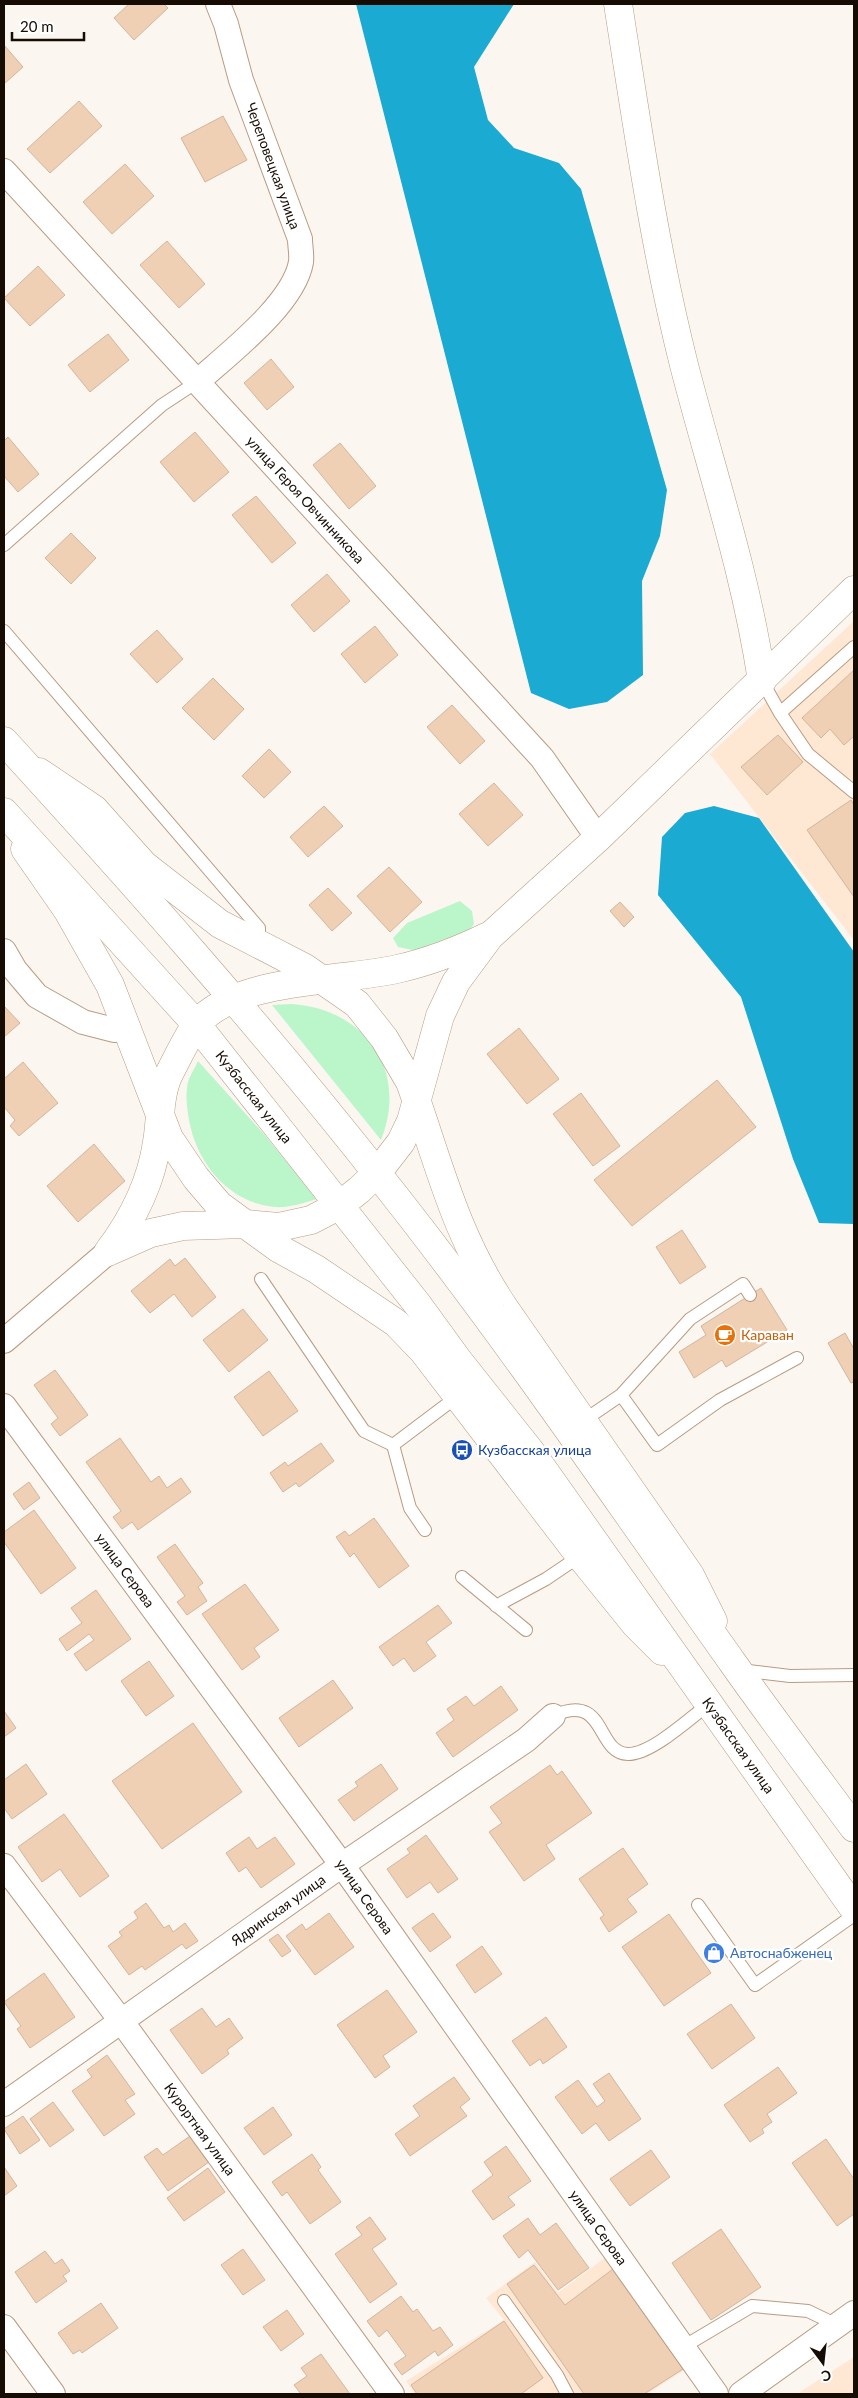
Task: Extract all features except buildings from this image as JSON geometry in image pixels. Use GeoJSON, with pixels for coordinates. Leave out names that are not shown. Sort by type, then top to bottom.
{"type":"FeatureCollection","features":[{"type":"Feature","properties":{"kind":"street","name":"Череповецкая улица"},"geometry":{"type":"LineString","coordinates":[[197,382],[279,306],[293,284],[301,262],[300,239],[241,80],[226,24],[218,4]]}},
{"type":"Feature","properties":{"kind":"street"},"geometry":{"type":"LineString","coordinates":[[618,4],[659,252],[684,364],[755,633],[762,680]]}},
{"type":"Feature","properties":{"kind":"street","name":"улица Героя Овчинникова"},"geometry":{"type":"LineString","coordinates":[[4,171],[542,758],[598,838]]}},
{"type":"Feature","properties":{"kind":"street"},"geometry":{"type":"LineString","coordinates":[[108,1252],[151,1233],[183,1226],[246,1224],[279,1227],[311,1220],[340,1205],[377,1173],[401,1142],[411,1121],[440,1016],[456,982],[490,936],[598,838],[854,590]]}},
{"type":"Feature","properties":{"kind":"street"},"geometry":{"type":"LineString","coordinates":[[12,750],[94,809],[144,865],[220,924],[259,943],[324,980],[356,1004],[371,1019],[402,1065],[416,1098],[451,1206],[474,1260],[503,1306],[690,1575],[738,1670]]}},
{"type":"Feature","properties":{"kind":"street"},"geometry":{"type":"LineString","coordinates":[[12,750],[129,878],[235,999],[377,1173],[556,1411],[738,1670],[854,1828]]}},
{"type":"Feature","properties":{"kind":"street","name":"Кузбасская улица"},"geometry":{"type":"LineString","coordinates":[[4,812],[197,1025],[340,1205],[530,1452],[854,1909]]}},
{"type":"Feature","properties":{"kind":"street"},"geometry":{"type":"LineString","coordinates":[[4,819],[68,911],[110,985],[169,1138],[196,1178],[219,1205],[278,1248],[316,1269],[396,1323],[423,1351],[580,1556],[635,1624],[704,1697]]}},
{"type":"Feature","properties":{"kind":"street"},"geometry":{"type":"LineString","coordinates":[[4,1341],[108,1252],[128,1226],[151,1173],[168,1076],[197,1025],[215,1010],[235,999],[275,987],[396,969],[451,954],[490,936]]}},
{"type":"Feature","properties":{"kind":"street"},"geometry":{"type":"LineString","coordinates":[[4,951],[15,970],[37,996],[82,1022],[114,1030],[127,1026]]}},
{"type":"Feature","properties":{"kind":"street","name":"улица Серова"},"geometry":{"type":"LineString","coordinates":[[4,1406],[342,1865],[716,2394]]}},
{"type":"Feature","properties":{"kind":"street","name":"Ядринская улица"},"geometry":{"type":"LineString","coordinates":[[4,2104],[342,1865],[526,1740],[554,1716]]}},
{"type":"Feature","properties":{"kind":"street","name":"Курортная улица"},"geometry":{"type":"LineString","coordinates":[[4,1866],[122,2022],[392,2394]]}},
{"type":"Feature","properties":{"kind":"street"},"geometry":{"type":"LineString","coordinates":[[741,2394],[846,2319]]}},
{"type":"Feature","properties":{"kind":"street"},"geometry":{"type":"LineString","coordinates":[[4,2326],[53,2394]]}},
{"type":"Feature","properties":{"kind":"lane"},"geometry":{"type":"LineString","coordinates":[[4,545],[162,405],[197,382]]}},
{"type":"Feature","properties":{"kind":"lane"},"geometry":{"type":"LineString","coordinates":[[4,631],[259,928],[259,943]]}},
{"type":"Feature","properties":{"kind":"lane"},"geometry":{"type":"LineString","coordinates":[[780,713],[854,647]]}},
{"type":"Feature","properties":{"kind":"lane"},"geometry":{"type":"LineString","coordinates":[[762,680],[780,713],[808,754],[854,792]]}},
{"type":"Feature","properties":{"kind":"lane"},"geometry":{"type":"LineString","coordinates":[[261,1279],[364,1430],[393,1445],[410,1508],[425,1530]]}},
{"type":"Feature","properties":{"kind":"lane"},"geometry":{"type":"LineString","coordinates":[[556,1411],[583,1421],[621,1395],[690,1319],[743,1284],[750,1295]]}},
{"type":"Feature","properties":{"kind":"lane"},"geometry":{"type":"LineString","coordinates":[[621,1395],[657,1445],[720,1400],[797,1358]]}},
{"type":"Feature","properties":{"kind":"lane"},"geometry":{"type":"LineString","coordinates":[[393,1445],[458,1396]]}},
{"type":"Feature","properties":{"kind":"lane"},"geometry":{"type":"LineString","coordinates":[[496,1606],[546,1579],[580,1556]]}},
{"type":"Feature","properties":{"kind":"lane"},"geometry":{"type":"LineString","coordinates":[[462,1577],[526,1630]]}},
{"type":"Feature","properties":{"kind":"lane"},"geometry":{"type":"LineString","coordinates":[[738,1670],[790,1676],[854,1675]]}},
{"type":"Feature","properties":{"kind":"lane"},"geometry":{"type":"LineString","coordinates":[[554,1716],[569,1709],[584,1710],[617,1750],[628,1754],[646,1749],[704,1697]]}},
{"type":"Feature","properties":{"kind":"lane"},"geometry":{"type":"LineString","coordinates":[[698,1905],[755,1985],[854,1915]]}},
{"type":"Feature","properties":{"kind":"lane"},"geometry":{"type":"LineString","coordinates":[[504,2301],[556,2375],[567,2394]]}},
{"type":"Feature","properties":{"kind":"lane"},"geometry":{"type":"LineString","coordinates":[[683,2347],[752,2306],[808,2311],[846,2319]]}},
{"type":"Feature","properties":{"kind":"shaded area"},"geometry":{"type":"Polygon","coordinates":[[[854,621],[854,940],[710,754],[854,621]]]}},
{"type":"Feature","properties":{"kind":"shaded area"},"geometry":{"type":"Polygon","coordinates":[[[607,2256],[686,2369],[647,2394],[415,2394],[406,2381],[504,2320],[486,2298],[535,2262],[558,2293],[607,2256]]]}},
{"type":"Feature","properties":{"kind":"shaded area"},"geometry":{"type":"Polygon","coordinates":[[[854,2357],[854,2394],[798,2394],[800,2392],[854,2357]]]}},
{"type":"Feature","properties":{"kind":"green space"},"geometry":{"type":"Polygon","coordinates":[[[460,901],[472,911],[474,924],[469,931],[417,951],[398,947],[393,938],[407,923],[460,901]]]}},
{"type":"Feature","properties":{"kind":"green space"},"geometry":{"type":"Polygon","coordinates":[[[292,1004],[318,1008],[341,1018],[360,1031],[374,1048],[384,1068],[389,1090],[388,1114],[381,1140],[272,1005],[292,1004]]]}},
{"type":"Feature","properties":{"kind":"green space"},"geometry":{"type":"Polygon","coordinates":[[[198,1061],[263,1133],[317,1199],[286,1207],[258,1204],[243,1198],[218,1178],[199,1152],[189,1120],[187,1087],[198,1061]]]}},
{"type":"Feature","properties":{"kind":"water"},"geometry":{"type":"Polygon","coordinates":[[[356,4],[514,4],[474,67],[488,120],[514,148],[559,163],[581,189],[667,490],[660,536],[642,581],[643,675],[607,702],[569,709],[531,693],[356,4]]]}},
{"type":"Feature","properties":{"kind":"water"},"geometry":{"type":"Polygon","coordinates":[[[714,806],[759,818],[854,952],[854,1224],[819,1223],[793,1159],[741,997],[658,895],[662,837],[685,813],[714,806]]]}},
{"type":"Feature","properties":{"kind":"place","name":"Караван"},"geometry":{"type":"Point","coordinates":[725,1335]}},
{"type":"Feature","properties":{"kind":"place","name":"Кузбасская улица"},"geometry":{"type":"Point","coordinates":[462,1450]}},
{"type":"Feature","properties":{"kind":"place","name":"Автоснабженец"},"geometry":{"type":"Point","coordinates":[714,1953]}}]}
